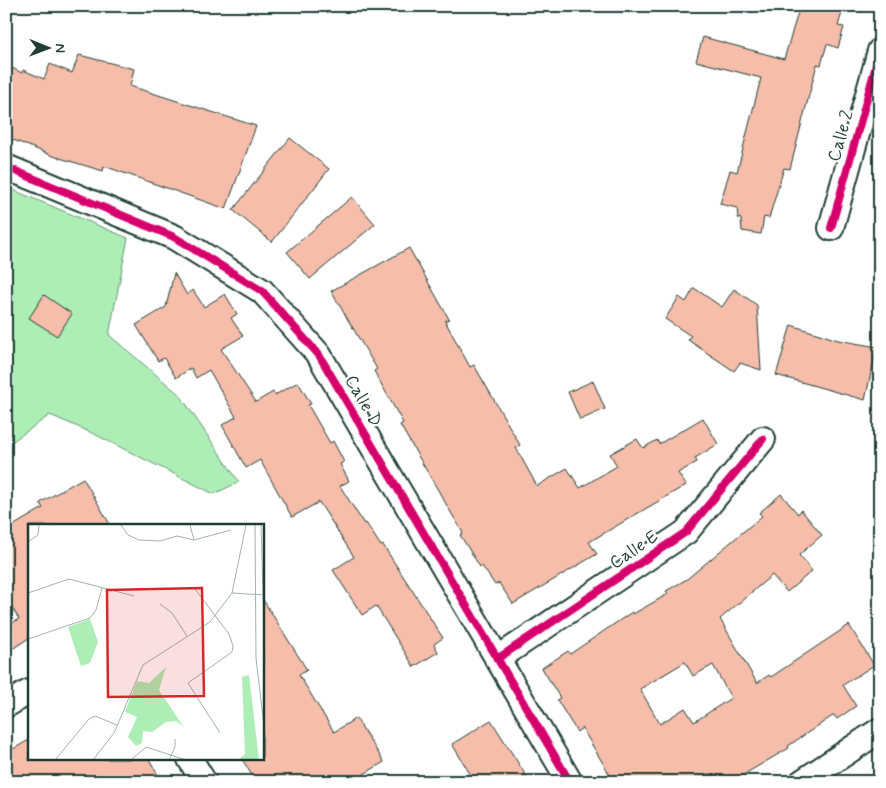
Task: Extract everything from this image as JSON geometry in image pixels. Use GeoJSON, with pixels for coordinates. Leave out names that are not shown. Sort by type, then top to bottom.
{"type":"FeatureCollection","features":[{"type":"Feature","properties":{"kind":"street","name":"Calle 2"},"geometry":{"type":"LineString","coordinates":[[831,228],[880,51]]}},
{"type":"Feature","properties":{"kind":"street","name":"Calle D"},"geometry":{"type":"LineString","coordinates":[[6,167],[174,237],[262,291],[319,355],[570,782]]}},
{"type":"Feature","properties":{"kind":"street","name":"Calle E"},"geometry":{"type":"LineString","coordinates":[[497,659],[686,532],[763,438]]}},
{"type":"Feature","properties":{"kind":"street"},"geometry":{"type":"LineString","coordinates":[[6,705],[28,693]]}},
{"type":"Feature","properties":{"kind":"street"},"geometry":{"type":"LineString","coordinates":[[802,782],[880,730]]}},
{"type":"Feature","properties":{"kind":"street"},"geometry":{"type":"LineString","coordinates":[[191,760],[204,782]]}},
{"type":"Feature","properties":{"kind":"green space"},"geometry":{"type":"Polygon","coordinates":[[[6,187],[128,238],[109,335],[180,395],[239,482],[214,494],[92,433],[50,415],[6,446],[6,187]]]}},
{"type":"Feature","properties":{"kind":"building"},"geometry":{"type":"Polygon","coordinates":[[[800,6],[844,6],[838,26],[844,27],[838,48],[827,44],[821,65],[817,64],[790,169],[784,168],[769,218],[764,217],[761,234],[742,231],[741,219],[738,218],[737,208],[720,204],[730,170],[737,172],[761,78],[696,61],[703,37],[784,59],[800,6]]]}},
{"type":"Feature","properties":{"kind":"building"},"geometry":{"type":"Polygon","coordinates":[[[79,55],[134,69],[130,86],[256,126],[226,209],[104,166],[103,171],[53,156],[6,137],[6,65],[22,73],[23,70],[44,79],[50,64],[72,73],[79,55]]]}},
{"type":"Feature","properties":{"kind":"building"},"geometry":{"type":"Polygon","coordinates":[[[290,138],[329,169],[272,242],[233,210],[290,138]]]}},
{"type":"Feature","properties":{"kind":"building"},"geometry":{"type":"Polygon","coordinates":[[[352,197],[375,224],[310,279],[287,252],[352,197]]]}},
{"type":"Feature","properties":{"kind":"building"},"geometry":{"type":"Polygon","coordinates":[[[409,248],[449,319],[445,321],[470,367],[474,365],[520,445],[516,448],[537,486],[567,468],[580,488],[617,466],[610,454],[637,439],[643,448],[657,440],[659,444],[703,418],[718,444],[695,458],[697,462],[678,473],[686,485],[589,542],[597,554],[513,604],[499,583],[495,585],[482,566],[480,567],[460,535],[463,533],[400,425],[403,423],[374,371],[377,369],[331,291],[409,248]]]}},
{"type":"Feature","properties":{"kind":"building"},"geometry":{"type":"Polygon","coordinates":[[[174,273],[187,295],[193,290],[204,307],[225,294],[237,314],[231,318],[243,336],[221,349],[256,402],[273,392],[275,395],[298,382],[311,404],[308,405],[330,443],[333,441],[344,462],[340,464],[349,481],[340,486],[364,524],[366,523],[381,546],[383,545],[443,638],[434,644],[438,652],[414,667],[376,606],[362,615],[333,570],[354,557],[319,502],[292,517],[260,460],[246,468],[222,425],[236,417],[209,370],[196,378],[191,368],[176,378],[164,358],[158,361],[136,325],[166,307],[174,273]]]}},
{"type":"Feature","properties":{"kind":"building"},"geometry":{"type":"Polygon","coordinates":[[[694,288],[722,307],[734,289],[757,305],[761,370],[740,363],[734,371],[688,340],[691,336],[665,319],[679,297],[686,302],[694,288]]]}},
{"type":"Feature","properties":{"kind":"building"},"geometry":{"type":"Polygon","coordinates":[[[44,295],[72,314],[57,336],[29,318],[44,295]]]}},
{"type":"Feature","properties":{"kind":"building"},"geometry":{"type":"Polygon","coordinates":[[[791,325],[838,340],[877,347],[865,400],[776,375],[791,325]]]}},
{"type":"Feature","properties":{"kind":"building"},"geometry":{"type":"Polygon","coordinates":[[[593,381],[605,409],[580,420],[568,392],[593,381]]]}},
{"type":"Feature","properties":{"kind":"building"},"geometry":{"type":"Polygon","coordinates":[[[83,478],[110,524],[28,524],[28,639],[6,653],[6,626],[19,619],[6,598],[6,530],[43,508],[40,503],[83,478]]]}},
{"type":"Feature","properties":{"kind":"building"},"geometry":{"type":"Polygon","coordinates":[[[781,494],[798,514],[801,510],[822,535],[799,555],[812,571],[787,592],[772,575],[720,619],[757,683],[769,675],[771,677],[849,625],[874,665],[843,685],[856,706],[837,719],[834,715],[788,746],[789,748],[731,782],[614,782],[582,728],[577,732],[557,700],[560,698],[542,668],[568,651],[570,654],[632,612],[633,614],[668,594],[666,591],[687,579],[762,516],[759,513],[781,494]],[[685,662],[640,689],[660,724],[685,708],[694,722],[731,698],[713,665],[693,676],[685,662]]]}},
{"type":"Feature","properties":{"kind":"building"},"geometry":{"type":"Polygon","coordinates":[[[264,601],[307,670],[299,675],[334,732],[356,718],[384,762],[351,782],[256,782],[243,760],[264,760],[264,601]]]}},
{"type":"Feature","properties":{"kind":"building"},"geometry":{"type":"Polygon","coordinates":[[[491,720],[530,782],[475,782],[452,744],[491,720]]]}},
{"type":"Feature","properties":{"kind":"building"},"geometry":{"type":"Polygon","coordinates":[[[28,741],[28,760],[150,760],[162,782],[6,782],[6,753],[28,741]]]}},
{"type":"Feature","properties":{"kind":"cycle path"},"geometry":{"type":"LineString","coordinates":[[831,228],[880,51]]}},
{"type":"Feature","properties":{"kind":"cycle path"},"geometry":{"type":"LineString","coordinates":[[6,167],[174,237],[262,291],[319,355],[570,782]]}},
{"type":"Feature","properties":{"kind":"cycle path"},"geometry":{"type":"LineString","coordinates":[[497,659],[686,532],[763,439]]}}]}
